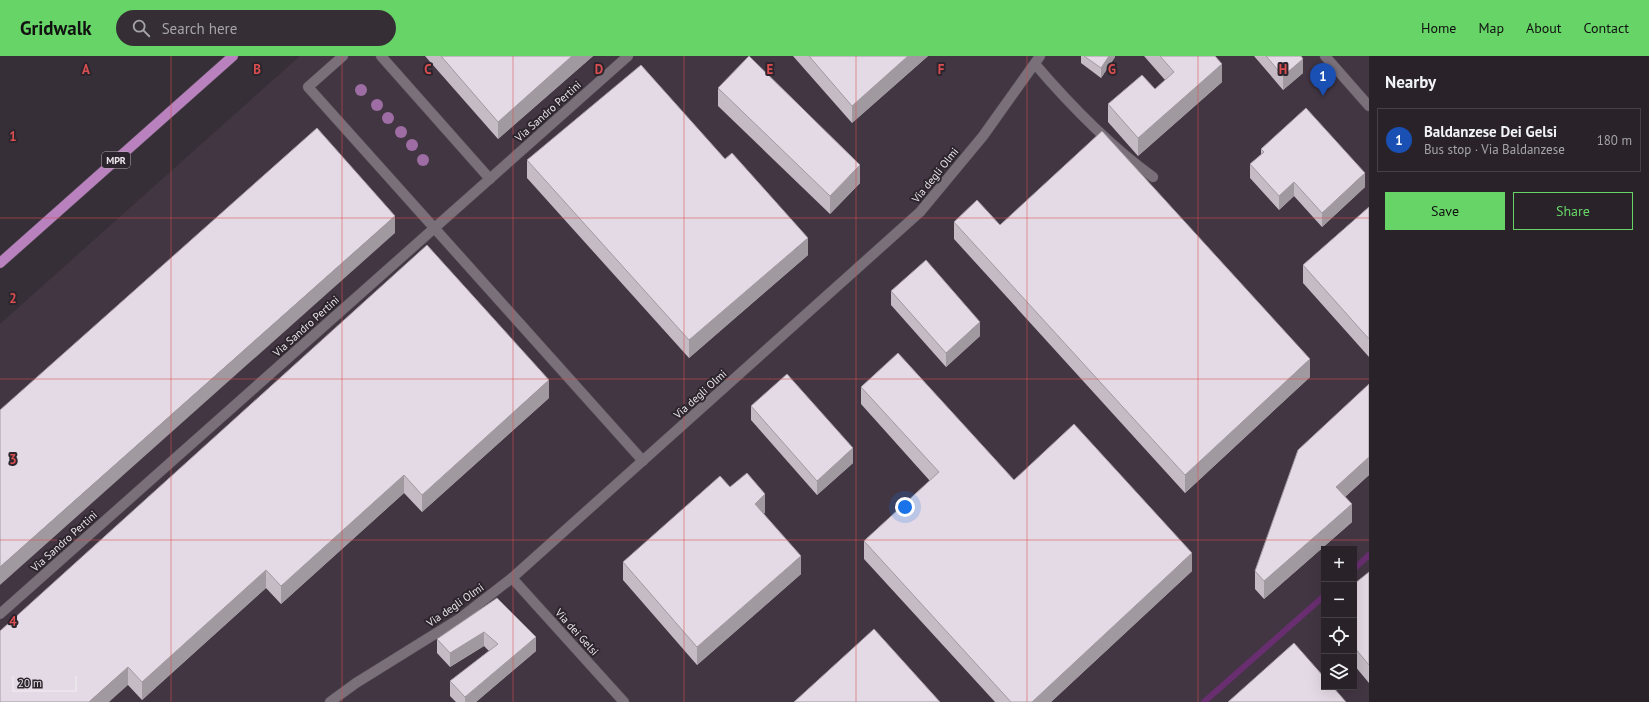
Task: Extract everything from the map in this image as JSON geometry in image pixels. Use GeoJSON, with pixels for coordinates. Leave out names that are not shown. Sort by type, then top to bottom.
{"type":"FeatureCollection","features":[{"type":"Feature","properties":{"kind":"main road","name":"MPR"},"geometry":{"type":"LineString","coordinates":[[0,263],[233,56]]}},
{"type":"Feature","properties":{"kind":"street"},"geometry":{"type":"LineString","coordinates":[[343,56],[308,87],[643,461]]}},
{"type":"Feature","properties":{"kind":"street"},"geometry":{"type":"LineString","coordinates":[[381,56],[490,178]]}},
{"type":"Feature","properties":{"kind":"street","name":"Via Sandro Pertini"},"geometry":{"type":"LineString","coordinates":[[0,614],[628,56]]}},
{"type":"Feature","properties":{"kind":"street"},"geometry":{"type":"LineString","coordinates":[[1325,56],[1369,106]]}},
{"type":"Feature","properties":{"kind":"street"},"geometry":{"type":"LineString","coordinates":[[1037,60],[1065,99],[1133,162],[1153,176]]}},
{"type":"Feature","properties":{"kind":"street","name":"Via degli Olmi"},"geometry":{"type":"LineString","coordinates":[[330,702],[356,683],[459,619],[512,578],[920,212],[983,136],[1037,60]]}},
{"type":"Feature","properties":{"kind":"street","name":"Via dei Gelsi"},"geometry":{"type":"LineString","coordinates":[[512,578],[624,702]]}},
{"type":"Feature","properties":{"kind":"shaded area"},"geometry":{"type":"Polygon","coordinates":[[[300,56],[1369,56],[1369,702],[0,702],[0,324],[300,56]]]}},
{"type":"Feature","properties":{"kind":"building"},"geometry":{"type":"Polygon","coordinates":[[[441,56],[572,56],[498,122],[441,56]]]}},
{"type":"Feature","properties":{"kind":"building"},"geometry":{"type":"Polygon","coordinates":[[[749,56],[860,165],[830,196],[718,88],[749,56]]]}},
{"type":"Feature","properties":{"kind":"building"},"geometry":{"type":"Polygon","coordinates":[[[809,56],[908,56],[852,106],[809,56]]]}},
{"type":"Feature","properties":{"kind":"building"},"geometry":{"type":"Polygon","coordinates":[[[1084,56],[1109,56],[1101,68],[1084,56]]]}},
{"type":"Feature","properties":{"kind":"building"},"geometry":{"type":"Polygon","coordinates":[[[1160,56],[1215,56],[1222,64],[1138,138],[1108,104],[1142,75],[1155,89],[1174,72],[1160,56]]]}},
{"type":"Feature","properties":{"kind":"building"},"geometry":{"type":"Polygon","coordinates":[[[1266,56],[1301,56],[1303,59],[1283,76],[1266,56]]]}},
{"type":"Feature","properties":{"kind":"building"},"geometry":{"type":"Polygon","coordinates":[[[641,65],[725,159],[732,153],[808,238],[689,340],[527,160],[641,65]]]}},
{"type":"Feature","properties":{"kind":"building"},"geometry":{"type":"Polygon","coordinates":[[[1306,108],[1365,173],[1322,213],[1294,182],[1279,196],[1250,164],[1264,152],[1261,149],[1306,108]]]}},
{"type":"Feature","properties":{"kind":"building"},"geometry":{"type":"Polygon","coordinates":[[[317,128],[395,216],[0,567],[0,410],[317,128]]]}},
{"type":"Feature","properties":{"kind":"building"},"geometry":{"type":"Polygon","coordinates":[[[1102,131],[1310,359],[1185,475],[954,222],[977,200],[1000,225],[1102,131]]]}},
{"type":"Feature","properties":{"kind":"building"},"geometry":{"type":"Polygon","coordinates":[[[1369,207],[1369,339],[1303,265],[1369,207]]]}},
{"type":"Feature","properties":{"kind":"building"},"geometry":{"type":"Polygon","coordinates":[[[427,245],[549,380],[422,495],[404,475],[281,586],[266,570],[142,682],[128,667],[89,702],[0,702],[0,631],[427,245]]]}},
{"type":"Feature","properties":{"kind":"building"},"geometry":{"type":"Polygon","coordinates":[[[926,260],[980,322],[946,353],[891,291],[926,260]]]}},
{"type":"Feature","properties":{"kind":"building"},"geometry":{"type":"Polygon","coordinates":[[[898,353],[1014,480],[1074,424],[1192,553],[1032,702],[1011,702],[864,541],[939,472],[861,387],[898,353]]]}},
{"type":"Feature","properties":{"kind":"building"},"geometry":{"type":"Polygon","coordinates":[[[787,374],[853,448],[817,481],[751,406],[787,374]]]}},
{"type":"Feature","properties":{"kind":"building"},"geometry":{"type":"Polygon","coordinates":[[[1369,384],[1369,457],[1336,487],[1352,504],[1264,581],[1255,571],[1298,450],[1369,384]]]}},
{"type":"Feature","properties":{"kind":"building"},"geometry":{"type":"Polygon","coordinates":[[[747,473],[765,494],[755,504],[801,556],[697,647],[623,562],[720,476],[730,487],[747,473]]]}},
{"type":"Feature","properties":{"kind":"building"},"geometry":{"type":"Polygon","coordinates":[[[1369,572],[1369,665],[1357,651],[1357,582],[1369,572]]]}},
{"type":"Feature","properties":{"kind":"building"},"geometry":{"type":"Polygon","coordinates":[[[497,598],[536,637],[465,697],[450,681],[498,644],[484,632],[450,653],[437,639],[497,598]]]}},
{"type":"Feature","properties":{"kind":"building"},"geometry":{"type":"Polygon","coordinates":[[[874,629],[940,702],[794,702],[874,629]]]}},
{"type":"Feature","properties":{"kind":"building"},"geometry":{"type":"Polygon","coordinates":[[[1294,643],[1321,674],[1321,690],[1336,690],[1346,702],[1228,702],[1294,643]]]}},
{"type":"Feature","properties":{"kind":"waterway"},"geometry":{"type":"LineString","coordinates":[[1357,566],[1369,555]]}},
{"type":"Feature","properties":{"kind":"waterway"},"geometry":{"type":"LineString","coordinates":[[1204,702],[1321,599]]}},
{"type":"Feature","properties":{"kind":"place","name":"Baldanzese Dei Gelsi"},"geometry":{"type":"Point","coordinates":[1323,96]}}]}
